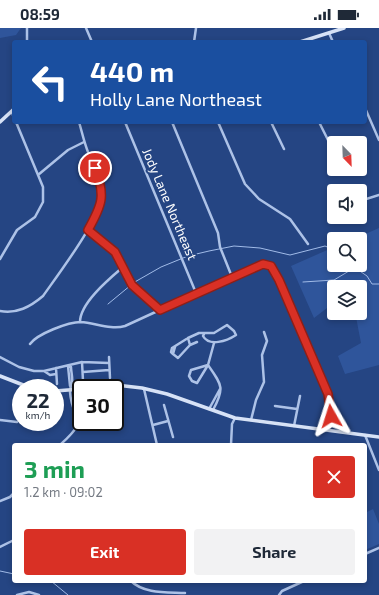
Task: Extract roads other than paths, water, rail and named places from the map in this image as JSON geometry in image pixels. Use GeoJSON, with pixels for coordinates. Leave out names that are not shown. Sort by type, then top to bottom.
{"type":"FeatureCollection","features":[{"type":"Feature","properties":{"kind":"main road"},"geometry":{"type":"LineString","coordinates":[[306,40],[344,28]]}},
{"type":"Feature","properties":{"kind":"main road"},"geometry":{"type":"LineString","coordinates":[[0,122],[12,111]]}},
{"type":"Feature","properties":{"kind":"main road"},"geometry":{"type":"LineString","coordinates":[[0,376],[12,381]]}},
{"type":"Feature","properties":{"kind":"main road"},"geometry":{"type":"LineString","coordinates":[[124,386],[144,388],[167,394],[235,418],[379,437]]}},
{"type":"Feature","properties":{"kind":"main road"},"geometry":{"type":"LineString","coordinates":[[64,389],[70,388]]}},
{"type":"Feature","properties":{"kind":"street"},"geometry":{"type":"LineString","coordinates":[[27,28],[27,40]]}},
{"type":"Feature","properties":{"kind":"street"},"geometry":{"type":"LineString","coordinates":[[86,28],[91,40]]}},
{"type":"Feature","properties":{"kind":"street"},"geometry":{"type":"LineString","coordinates":[[194,40],[196,28]]}},
{"type":"Feature","properties":{"kind":"street"},"geometry":{"type":"LineString","coordinates":[[329,33],[333,40]]}},
{"type":"Feature","properties":{"kind":"street"},"geometry":{"type":"LineString","coordinates":[[367,113],[379,140]]}},
{"type":"Feature","properties":{"kind":"street"},"geometry":{"type":"LineString","coordinates":[[0,259],[17,230],[35,217],[41,209],[44,194],[38,175],[17,124]]}},
{"type":"Feature","properties":{"kind":"street"},"geometry":{"type":"LineString","coordinates":[[0,311],[9,312],[20,310],[35,303],[43,296],[88,230],[101,206],[103,194],[100,182],[84,142],[80,124]]}},
{"type":"Feature","properties":{"kind":"street","name":"Jody Lane Northeast"},"geometry":{"type":"LineString","coordinates":[[125,124],[196,294]]}},
{"type":"Feature","properties":{"kind":"street"},"geometry":{"type":"LineString","coordinates":[[173,124],[218,233],[220,247],[232,277]]}},
{"type":"Feature","properties":{"kind":"street"},"geometry":{"type":"LineString","coordinates":[[219,124],[246,184],[259,199],[290,219],[308,244]]}},
{"type":"Feature","properties":{"kind":"street"},"geometry":{"type":"LineString","coordinates":[[272,124],[284,149]]}},
{"type":"Feature","properties":{"kind":"street"},"geometry":{"type":"LineString","coordinates":[[320,124],[327,138]]}},
{"type":"Feature","properties":{"kind":"street"},"geometry":{"type":"LineString","coordinates":[[38,175],[68,150],[84,142]]}},
{"type":"Feature","properties":{"kind":"street"},"geometry":{"type":"LineString","coordinates":[[367,199],[379,195]]}},
{"type":"Feature","properties":{"kind":"street"},"geometry":{"type":"LineString","coordinates":[[88,230],[115,252],[136,290],[160,310]]}},
{"type":"Feature","properties":{"kind":"street"},"geometry":{"type":"LineString","coordinates":[[30,344],[40,334],[80,322],[121,328],[232,277],[263,264],[268,264],[272,268],[328,394],[330,403],[329,430]]}},
{"type":"Feature","properties":{"kind":"street"},"geometry":{"type":"LineString","coordinates":[[80,322],[84,310],[97,291],[123,267]]}},
{"type":"Feature","properties":{"kind":"street"},"geometry":{"type":"LineString","coordinates":[[197,342],[190,345],[178,358],[171,352],[172,348],[188,338],[199,334],[220,330],[227,325],[236,335],[214,342],[205,339],[203,336],[204,334]]}},
{"type":"Feature","properties":{"kind":"street"},"geometry":{"type":"LineString","coordinates":[[251,421],[256,400],[264,382],[262,355],[267,341],[264,332]]}},
{"type":"Feature","properties":{"kind":"street"},"geometry":{"type":"LineString","coordinates":[[188,338],[190,345]]}},
{"type":"Feature","properties":{"kind":"street"},"geometry":{"type":"LineString","coordinates":[[208,365],[191,370],[189,376],[192,381],[199,381],[208,365],[214,342]]}},
{"type":"Feature","properties":{"kind":"street"},"geometry":{"type":"LineString","coordinates":[[0,357],[19,367],[34,371],[44,371],[82,362],[109,363]]}},
{"type":"Feature","properties":{"kind":"street"},"geometry":{"type":"LineString","coordinates":[[109,357],[110,378]]}},
{"type":"Feature","properties":{"kind":"street"},"geometry":{"type":"LineString","coordinates":[[82,362],[83,379]]}},
{"type":"Feature","properties":{"kind":"street"},"geometry":{"type":"LineString","coordinates":[[208,365],[218,379],[221,394],[213,411]]}},
{"type":"Feature","properties":{"kind":"street"},"geometry":{"type":"LineString","coordinates":[[62,443],[72,435],[79,422],[78,415],[73,406],[70,388],[71,367],[68,366]]}},
{"type":"Feature","properties":{"kind":"street"},"geometry":{"type":"LineString","coordinates":[[56,368],[56,379]]}},
{"type":"Feature","properties":{"kind":"street"},"geometry":{"type":"LineString","coordinates":[[83,372],[109,370]]}},
{"type":"Feature","properties":{"kind":"street"},"geometry":{"type":"LineString","coordinates":[[44,371],[50,374],[56,374]]}},
{"type":"Feature","properties":{"kind":"street"},"geometry":{"type":"LineString","coordinates":[[144,388],[145,400],[153,425],[157,443]]}},
{"type":"Feature","properties":{"kind":"street"},"geometry":{"type":"LineString","coordinates":[[208,409],[220,389]]}},
{"type":"Feature","properties":{"kind":"street"},"geometry":{"type":"LineString","coordinates":[[294,426],[300,396]]}},
{"type":"Feature","properties":{"kind":"street"},"geometry":{"type":"LineString","coordinates":[[164,405],[173,437]]}},
{"type":"Feature","properties":{"kind":"street"},"geometry":{"type":"LineString","coordinates":[[275,406],[297,408]]}},
{"type":"Feature","properties":{"kind":"street"},"geometry":{"type":"LineString","coordinates":[[231,443],[232,424],[235,418]]}},
{"type":"Feature","properties":{"kind":"street"},"geometry":{"type":"LineString","coordinates":[[0,420],[12,421]]}},
{"type":"Feature","properties":{"kind":"street"},"geometry":{"type":"LineString","coordinates":[[153,425],[168,421]]}},
{"type":"Feature","properties":{"kind":"street"},"geometry":{"type":"LineString","coordinates":[[365,435],[379,470]]}},
{"type":"Feature","properties":{"kind":"street"},"geometry":{"type":"LineString","coordinates":[[0,501],[12,495]]}},
{"type":"Feature","properties":{"kind":"street"},"geometry":{"type":"LineString","coordinates":[[0,547],[12,541]]}},
{"type":"Feature","properties":{"kind":"street"},"geometry":{"type":"LineString","coordinates":[[367,553],[379,548]]}},
{"type":"Feature","properties":{"kind":"street"},"geometry":{"type":"LineString","coordinates":[[133,583],[138,587],[151,591],[185,593]]}},
{"type":"Feature","properties":{"kind":"street"},"geometry":{"type":"LineString","coordinates":[[279,595],[282,591],[300,583]]}},
{"type":"Feature","properties":{"kind":"street"},"geometry":{"type":"LineString","coordinates":[[18,595],[30,592],[39,595]]}},
{"type":"Feature","properties":{"kind":"waterway"},"geometry":{"type":"LineString","coordinates":[[133,283],[161,267],[188,256],[234,246],[260,248],[290,255],[325,246],[327,247]]}},
{"type":"Feature","properties":{"kind":"waterway"},"geometry":{"type":"LineString","coordinates":[[303,282],[334,280],[347,272]]}},
{"type":"Feature","properties":{"kind":"waterway"},"geometry":{"type":"LineString","coordinates":[[361,272],[367,276],[372,284],[379,284]]}},
{"type":"Feature","properties":{"kind":"waterway"},"geometry":{"type":"LineString","coordinates":[[108,304],[131,285]]}},
{"type":"Feature","properties":{"kind":"waterway"},"geometry":{"type":"LineString","coordinates":[[0,571],[12,574]]}},
{"type":"Feature","properties":{"kind":"waterway"},"geometry":{"type":"LineString","coordinates":[[53,583],[68,595]]}}]}
